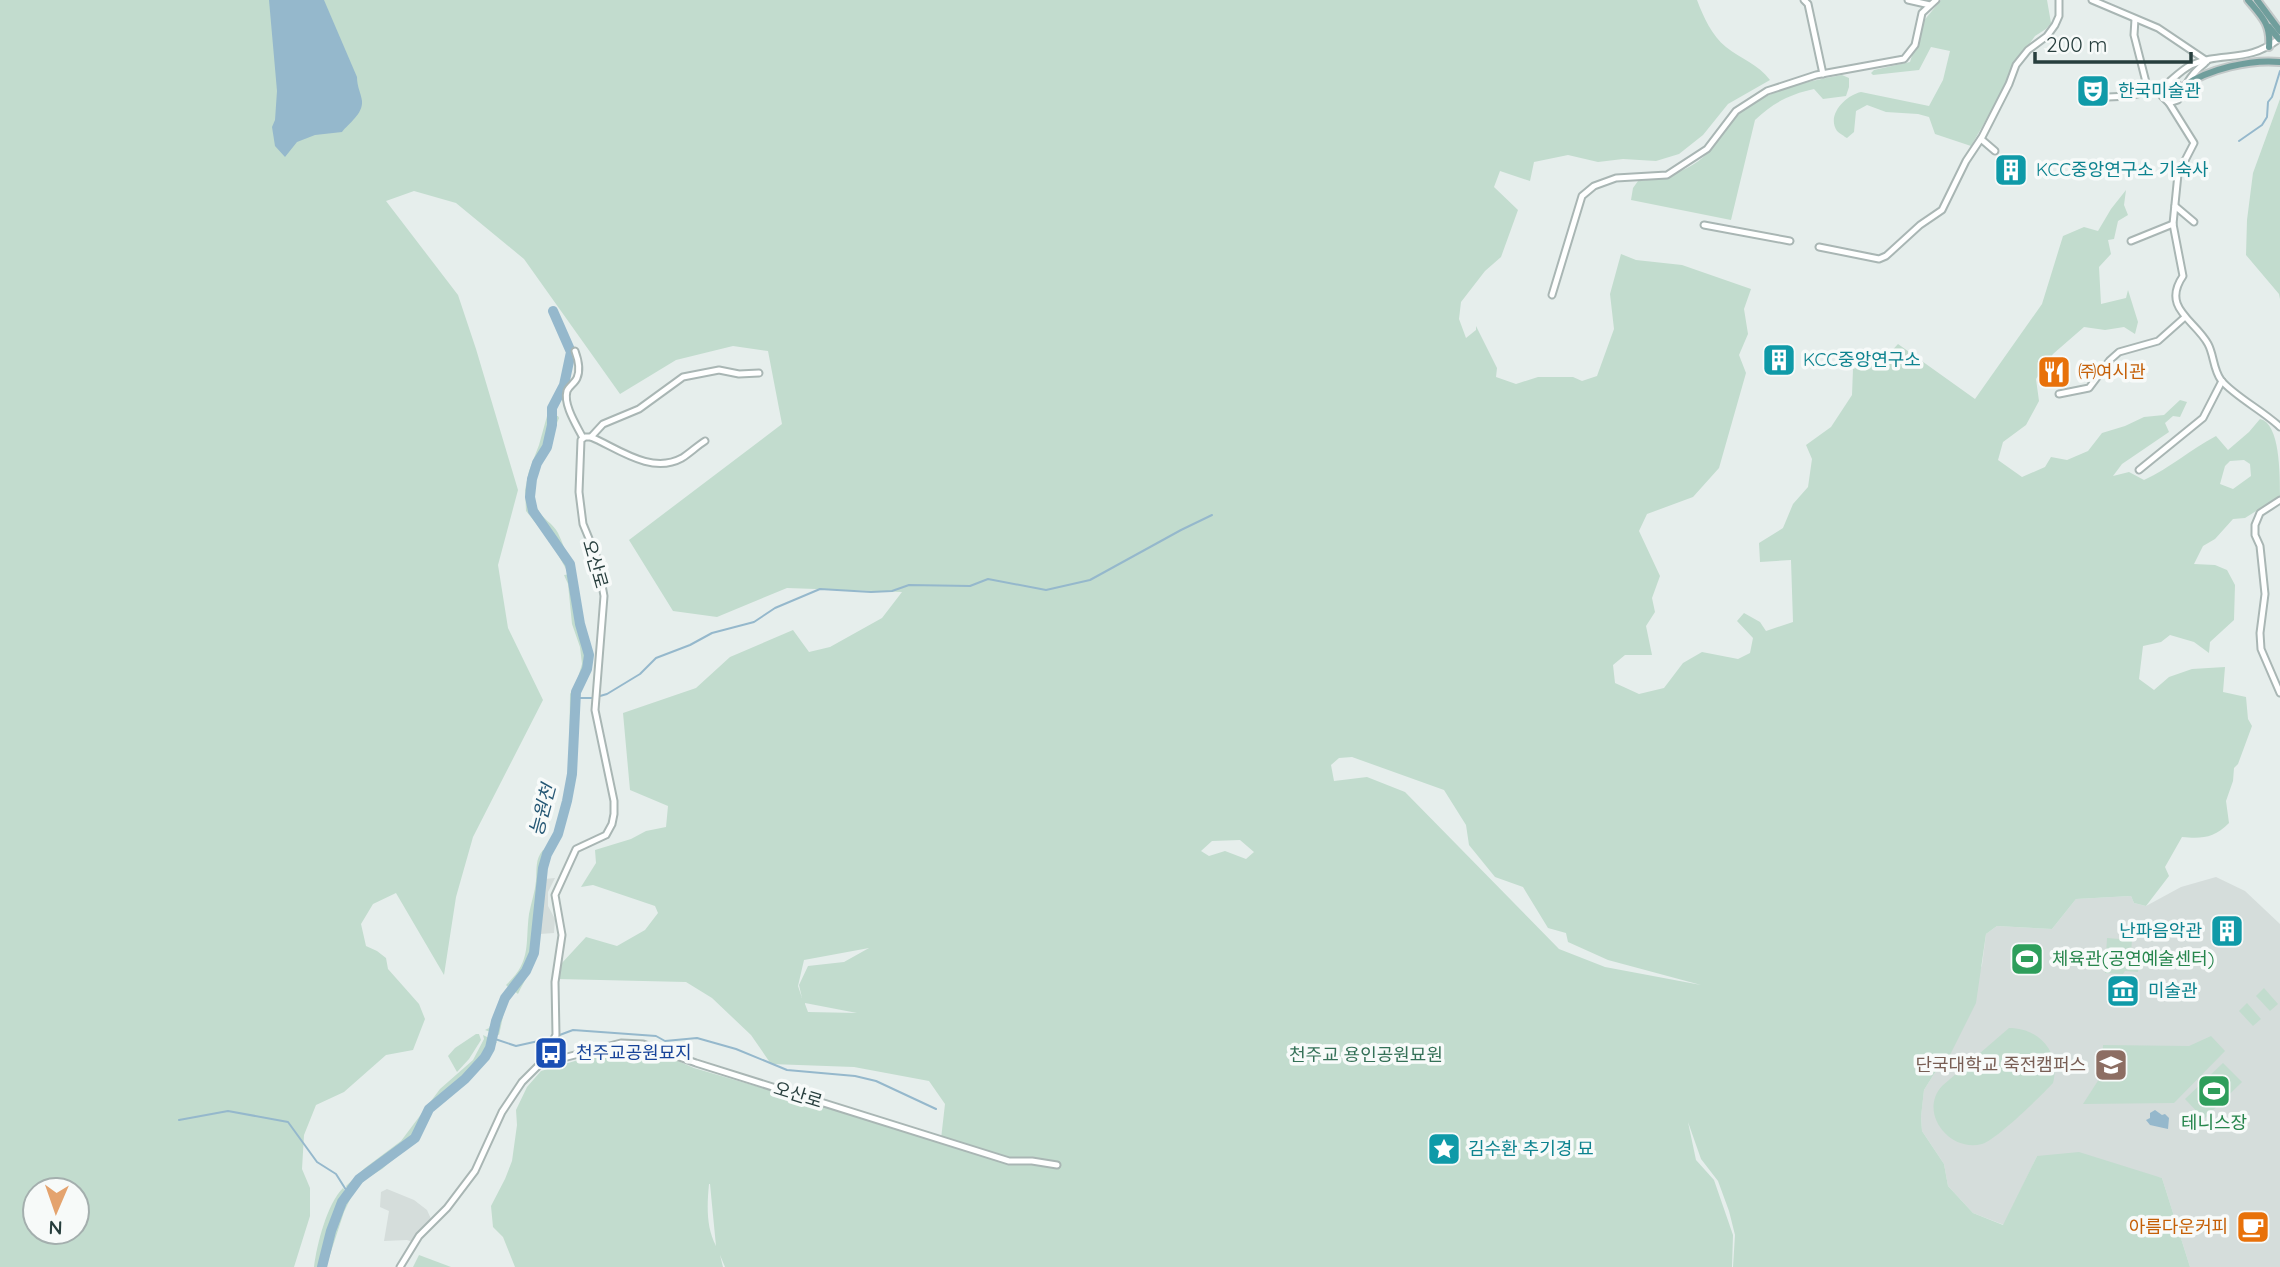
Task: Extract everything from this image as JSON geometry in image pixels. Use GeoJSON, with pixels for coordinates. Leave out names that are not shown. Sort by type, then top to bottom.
{"type":"FeatureCollection","features":[{"type":"Feature","properties":{"kind":"main road"},"geometry":{"type":"LineString","coordinates":[[2248,0],[2280,31]]}},
{"type":"Feature","properties":{"kind":"main road"},"geometry":{"type":"LineString","coordinates":[[2256,0],[2280,38]]}},
{"type":"Feature","properties":{"kind":"main road"},"geometry":{"type":"LineString","coordinates":[[2269,47],[2271,25]]}},
{"type":"Feature","properties":{"kind":"main road"},"geometry":{"type":"LineString","coordinates":[[2183,87],[2214,70],[2278,62]]}},
{"type":"Feature","properties":{"kind":"street"},"geometry":{"type":"LineString","coordinates":[[1804,0],[1808,4],[1823,74]]}},
{"type":"Feature","properties":{"kind":"street"},"geometry":{"type":"LineString","coordinates":[[1908,0],[1933,2]]}},
{"type":"Feature","properties":{"kind":"street"},"geometry":{"type":"LineString","coordinates":[[1819,247],[1879,259],[1942,210],[1966,161],[1981,139],[2016,65],[2055,25],[2059,16],[2059,0]]}},
{"type":"Feature","properties":{"kind":"street"},"geometry":{"type":"LineString","coordinates":[[2092,0],[2158,28],[2207,61]]}},
{"type":"Feature","properties":{"kind":"street"},"geometry":{"type":"LineString","coordinates":[[1552,295],[1582,196],[1594,186],[1616,178],[1667,175],[1707,149],[1736,111],[1767,91],[1823,74],[1904,59],[1915,45],[1922,13],[1933,2]]}},
{"type":"Feature","properties":{"kind":"street"},"geometry":{"type":"LineString","coordinates":[[2135,19],[2134,34],[2148,90]]}},
{"type":"Feature","properties":{"kind":"street"},"geometry":{"type":"LineString","coordinates":[[2280,38],[2269,47],[2250,54],[2192,65],[2167,84],[2162,96],[2194,143],[2178,174],[2173,223],[2183,265],[2183,276],[2175,296],[2179,309],[2208,344],[2222,381],[2280,427]]}},
{"type":"Feature","properties":{"kind":"street"},"geometry":{"type":"LineString","coordinates":[[2169,103],[2178,100],[2183,87],[2194,72],[2207,61]]}},
{"type":"Feature","properties":{"kind":"street"},"geometry":{"type":"LineString","coordinates":[[2108,97],[2130,96],[2167,84],[2183,87]]}},
{"type":"Feature","properties":{"kind":"street"},"geometry":{"type":"LineString","coordinates":[[1981,139],[1995,151]]}},
{"type":"Feature","properties":{"kind":"street"},"geometry":{"type":"LineString","coordinates":[[2175,205],[2194,222]]}},
{"type":"Feature","properties":{"kind":"street"},"geometry":{"type":"LineString","coordinates":[[2131,241],[2173,223]]}},
{"type":"Feature","properties":{"kind":"street"},"geometry":{"type":"LineString","coordinates":[[1704,225],[1790,241]]}},
{"type":"Feature","properties":{"kind":"street"},"geometry":{"type":"LineString","coordinates":[[2059,394],[2089,388],[2119,352],[2158,341],[2185,317]]}},
{"type":"Feature","properties":{"kind":"street","name":"오산로"},"geometry":{"type":"LineString","coordinates":[[540,1064],[554,1038],[555,982],[562,935],[555,895],[576,849],[606,835],[614,814],[614,801],[595,710],[604,596],[597,558],[581,513],[579,492],[583,438],[567,400],[567,392],[577,378],[579,361],[575,351]]}},
{"type":"Feature","properties":{"kind":"street"},"geometry":{"type":"LineString","coordinates":[[591,437],[603,424],[639,409],[683,377],[719,370],[739,374],[759,373]]}},
{"type":"Feature","properties":{"kind":"street"},"geometry":{"type":"LineString","coordinates":[[2138,470],[2203,418],[2222,381]]}},
{"type":"Feature","properties":{"kind":"street"},"geometry":{"type":"LineString","coordinates":[[583,438],[591,437],[638,460],[664,462],[682,458],[705,441]]}},
{"type":"Feature","properties":{"kind":"street"},"geometry":{"type":"LineString","coordinates":[[2280,500],[2260,513],[2255,525],[2255,535],[2260,546],[2265,594],[2260,633],[2261,649],[2280,693]]}},
{"type":"Feature","properties":{"kind":"street","name":"오산로"},"geometry":{"type":"LineString","coordinates":[[540,1064],[621,1043],[643,1044],[1009,1161],[1057,1165]]}},
{"type":"Feature","properties":{"kind":"street"},"geometry":{"type":"LineString","coordinates":[[400,1267],[419,1236],[450,1205],[475,1171],[502,1112],[522,1082],[540,1064]]}},
{"type":"Feature","properties":{"kind":"shaded area","name":"단국대학교 죽전캠퍼스"},"geometry":{"type":"Polygon","coordinates":[[[2216,877],[2245,891],[2280,924],[2280,1267],[2190,1267],[2162,1178],[2037,1156],[2004,1225],[1973,1213],[1948,1186],[1944,1164],[1922,1131],[1921,1117],[1924,1090],[1949,1057],[1982,965],[1986,934],[1997,926],[2052,929],[2076,899],[2131,896],[2134,903],[2146,906],[2181,887],[2216,877]]]}},
{"type":"Feature","properties":{"kind":"shaded area"},"geometry":{"type":"Polygon","coordinates":[[[555,878],[548,892],[548,906],[555,919],[554,933],[540,934],[544,879],[555,878]]]}},
{"type":"Feature","properties":{"kind":"shaded area"},"geometry":{"type":"Polygon","coordinates":[[[387,1189],[414,1200],[427,1210],[431,1219],[413,1242],[384,1241],[389,1211],[380,1207],[381,1192],[387,1189]]]}},
{"type":"Feature","properties":{"kind":"green space","name":"천주교 용인공원묘원"},"geometry":{"type":"Polygon","coordinates":[[[0,0],[1697,0],[1716,37],[1770,80],[1728,104],[1703,135],[1679,154],[1656,161],[1623,159],[1598,162],[1568,155],[1534,162],[1530,181],[1500,171],[1494,187],[1518,210],[1501,257],[1485,271],[1461,302],[1459,319],[1466,338],[1476,330],[1476,326],[1497,368],[1496,377],[1516,384],[1538,377],[1573,377],[1582,381],[1597,376],[1614,329],[1610,294],[1621,254],[1636,260],[1682,265],[1751,289],[1744,309],[1748,334],[1739,355],[1746,373],[1719,468],[1693,497],[1647,514],[1639,531],[1660,576],[1652,598],[1655,612],[1646,626],[1652,655],[1625,655],[1613,665],[1615,683],[1639,694],[1664,688],[1683,663],[1702,652],[1738,659],[1750,653],[1753,638],[1737,621],[1744,613],[1760,622],[1766,631],[1793,622],[1791,560],[1760,562],[1759,543],[1783,528],[1793,504],[1808,487],[1812,459],[1806,445],[1831,427],[1852,395],[1853,369],[1886,357],[1898,344],[1975,399],[2042,304],[2063,236],[2084,227],[2098,231],[2126,190],[2124,205],[2128,215],[2118,221],[2114,239],[2108,240],[2111,254],[2099,267],[2101,304],[2126,298],[2128,290],[2138,322],[2135,334],[2124,327],[2105,330],[2084,327],[2053,354],[2036,379],[2039,401],[2026,425],[2003,442],[1998,460],[2022,477],[2045,467],[2051,457],[2067,460],[2088,451],[2102,433],[2144,417],[2164,415],[2180,400],[2187,402],[2180,417],[2173,416],[2165,423],[2169,432],[2122,464],[2113,476],[2129,472],[2144,480],[2216,436],[2228,450],[2260,419],[2272,430],[2278,451],[2280,496],[2245,518],[2233,519],[2215,539],[2203,546],[2194,564],[2215,565],[2227,570],[2235,585],[2234,620],[2210,642],[2209,653],[2194,642],[2170,635],[2161,642],[2143,646],[2139,679],[2154,690],[2169,677],[2192,669],[2225,667],[2223,692],[2246,697],[2248,719],[2252,726],[2238,764],[2234,768],[2226,801],[2229,823],[2218,832],[2207,836],[2182,837],[2165,867],[2169,876],[2146,906],[2134,903],[2131,896],[2076,899],[2052,929],[1997,926],[1986,934],[1976,1003],[1949,1057],[1924,1090],[1921,1117],[1922,1131],[1944,1164],[1948,1186],[1973,1213],[2003,1225],[2037,1156],[2079,1152],[2162,1178],[2190,1267],[1733,1267],[1735,1235],[1729,1211],[1718,1181],[1701,1159],[1688,1122],[1696,1160],[1714,1180],[1733,1235],[1732,1267],[725,1267],[720,1255],[723,1267],[515,1267],[503,1237],[493,1227],[491,1206],[512,1161],[517,1125],[516,1110],[527,1087],[541,1071],[602,1053],[626,1048],[648,1048],[694,1068],[759,1087],[762,1083],[941,1139],[945,1104],[929,1081],[854,1067],[771,1064],[751,1035],[712,998],[686,982],[558,979],[561,964],[586,937],[617,946],[645,930],[658,913],[655,906],[593,885],[581,887],[596,863],[595,850],[631,839],[646,831],[666,827],[668,806],[630,790],[623,713],[696,688],[730,657],[793,630],[809,652],[830,647],[882,618],[902,592],[787,588],[717,617],[673,611],[629,540],[782,424],[768,351],[733,346],[676,360],[620,394],[524,259],[456,203],[414,191],[386,201],[458,295],[476,349],[518,490],[498,565],[508,628],[543,700],[473,837],[456,897],[444,975],[396,893],[373,904],[361,924],[366,946],[386,958],[388,969],[419,1004],[425,1019],[413,1050],[386,1055],[344,1092],[316,1105],[304,1135],[302,1169],[310,1188],[310,1216],[294,1267],[0,1267],[0,0]],[[2244,460],[2230,461],[2225,466],[2220,484],[2233,489],[2251,476],[2250,464],[2244,460]],[[1352,757],[1339,758],[1331,765],[1334,781],[1367,777],[1405,792],[1559,949],[1605,967],[1701,985],[1608,960],[1568,942],[1566,933],[1548,928],[1523,887],[1495,877],[1469,845],[1466,825],[1444,790],[1352,757]],[[1240,840],[1212,841],[1201,851],[1209,856],[1225,851],[1246,859],[1254,852],[1240,840]],[[869,948],[804,960],[798,986],[802,998],[799,985],[808,966],[844,962],[869,948]],[[805,1003],[808,1012],[857,1013],[805,1003]],[[710,1184],[708,1216],[716,1246],[710,1184]]]}},
{"type":"Feature","properties":{"kind":"green space"},"geometry":{"type":"Polygon","coordinates":[[[1941,0],[2047,0],[2051,23],[2035,36],[2011,69],[2004,89],[1971,146],[1935,134],[1929,117],[1886,112],[1867,105],[1856,111],[1854,132],[1847,138],[1838,132],[1834,125],[1836,112],[1849,97],[1861,92],[1929,106],[1943,80],[1950,51],[1931,47],[1919,70],[1873,75],[1871,73],[1910,62],[1922,23],[1941,0]]]}},
{"type":"Feature","properties":{"kind":"green space"},"geometry":{"type":"Polygon","coordinates":[[[1842,75],[1849,78],[1846,96],[1823,99],[1814,89],[1805,91],[1782,100],[1755,120],[1731,220],[1631,200],[1633,188],[1638,181],[1670,175],[1689,167],[1707,154],[1737,116],[1752,104],[1789,87],[1842,75]]]}},
{"type":"Feature","properties":{"kind":"green space"},"geometry":{"type":"Polygon","coordinates":[[[2280,99],[2280,299],[2279,294],[2246,255],[2253,173],[2280,99]]]}},
{"type":"Feature","properties":{"kind":"green space"},"geometry":{"type":"Polygon","coordinates":[[[547,416],[551,416],[551,425],[553,416],[559,418],[537,475],[535,498],[539,512],[558,533],[571,563],[545,530],[534,508],[532,496],[537,467],[551,426],[532,477],[529,501],[534,516],[570,569],[566,569],[551,542],[526,511],[525,490],[529,471],[547,416]]]}},
{"type":"Feature","properties":{"kind":"green space"},"geometry":{"type":"Polygon","coordinates":[[[571,574],[591,652],[589,671],[580,696],[577,697],[587,674],[589,657],[577,609],[588,655],[587,669],[576,691],[571,774],[561,818],[558,820],[568,784],[570,694],[582,664],[580,647],[572,624],[568,584],[564,575],[571,574]]]}},
{"type":"Feature","properties":{"kind":"green space"},"geometry":{"type":"Polygon","coordinates":[[[580,700],[577,715],[576,773],[562,822],[573,774],[576,701],[580,700]]]}},
{"type":"Feature","properties":{"kind":"green space"},"geometry":{"type":"Polygon","coordinates":[[[543,850],[548,850],[541,869],[533,953],[526,970],[511,990],[506,985],[520,968],[526,952],[529,914],[538,861],[543,850]]]}},
{"type":"Feature","properties":{"kind":"green space"},"geometry":{"type":"Polygon","coordinates":[[[539,909],[538,941],[535,959],[518,994],[513,990],[530,964],[537,938],[539,909]]]}},
{"type":"Feature","properties":{"kind":"green space"},"geometry":{"type":"Polygon","coordinates":[[[2107,938],[2132,940],[2131,952],[2139,959],[2138,972],[2105,973],[2107,938]]]}},
{"type":"Feature","properties":{"kind":"green space"},"geometry":{"type":"Polygon","coordinates":[[[2264,988],[2278,1004],[2270,1011],[2256,996],[2264,988]]]}},
{"type":"Feature","properties":{"kind":"green space"},"geometry":{"type":"Polygon","coordinates":[[[505,992],[506,996],[511,997],[506,1003],[499,1035],[485,1030],[489,1028],[505,992]]]}},
{"type":"Feature","properties":{"kind":"green space"},"geometry":{"type":"Polygon","coordinates":[[[2247,1003],[2261,1019],[2253,1026],[2239,1011],[2247,1003]]]}},
{"type":"Feature","properties":{"kind":"green space"},"geometry":{"type":"Polygon","coordinates":[[[2009,1028],[2030,1032],[2045,1044],[2054,1061],[2053,1083],[1989,1140],[1970,1145],[1958,1142],[1941,1128],[1935,1118],[1935,1096],[1942,1086],[2009,1028]]]}},
{"type":"Feature","properties":{"kind":"green space"},"geometry":{"type":"Polygon","coordinates":[[[479,1034],[481,1040],[457,1072],[448,1056],[479,1034]]]}},
{"type":"Feature","properties":{"kind":"green space"},"geometry":{"type":"Polygon","coordinates":[[[483,1035],[491,1039],[473,1069],[430,1106],[411,1139],[362,1176],[348,1191],[346,1186],[401,1141],[440,1089],[473,1060],[484,1039],[483,1035]]]}},
{"type":"Feature","properties":{"kind":"green space"},"geometry":{"type":"Polygon","coordinates":[[[2211,1036],[2225,1051],[2174,1103],[2083,1104],[2101,1076],[2103,1045],[2189,1046],[2211,1036]]]}},
{"type":"Feature","properties":{"kind":"green space"},"geometry":{"type":"Polygon","coordinates":[[[493,1040],[497,1042],[487,1058],[466,1080],[432,1109],[478,1066],[490,1050],[493,1040]]]}},
{"type":"Feature","properties":{"kind":"green space","name":"테니스장"},"geometry":{"type":"Polygon","coordinates":[[[2223,1063],[2242,1082],[2204,1119],[2185,1099],[2223,1063]]]}},
{"type":"Feature","properties":{"kind":"green space"},"geometry":{"type":"Polygon","coordinates":[[[421,1129],[416,1140],[354,1191],[344,1212],[326,1267],[323,1267],[341,1208],[354,1188],[368,1174],[414,1140],[421,1129]]]}},
{"type":"Feature","properties":{"kind":"green space"},"geometry":{"type":"Polygon","coordinates":[[[343,1188],[346,1193],[334,1219],[321,1267],[314,1267],[320,1236],[328,1214],[343,1188]]]}},
{"type":"Feature","properties":{"kind":"green space"},"geometry":{"type":"Polygon","coordinates":[[[419,1255],[451,1267],[413,1267],[419,1255]]]}},
{"type":"Feature","properties":{"kind":"water"},"geometry":{"type":"Polygon","coordinates":[[[269,0],[324,0],[357,77],[362,101],[358,114],[342,132],[315,135],[297,142],[285,157],[275,146],[272,127],[277,91],[269,0]]]}},
{"type":"Feature","properties":{"kind":"water"},"geometry":{"type":"Polygon","coordinates":[[[2155,1110],[2169,1118],[2168,1129],[2150,1125],[2146,1120],[2155,1110]]]}},
{"type":"Feature","properties":{"kind":"waterway"},"geometry":{"type":"LineString","coordinates":[[2239,141],[2262,125],[2267,117],[2268,102],[2280,71]]}},
{"type":"Feature","properties":{"kind":"waterway","name":"능원천"},"geometry":{"type":"LineString","coordinates":[[322,1267],[342,1202],[359,1179],[415,1138],[429,1109],[465,1079],[485,1057],[505,998],[526,971],[534,953],[543,868],[558,834],[567,801],[572,774],[576,692],[587,669],[589,655],[580,624],[570,564],[533,511],[530,497],[537,463],[547,447],[552,425],[552,408],[564,385],[571,352],[553,311]]}},
{"type":"Feature","properties":{"kind":"waterway"},"geometry":{"type":"LineString","coordinates":[[576,698],[593,698],[607,694],[640,674],[656,658],[712,633],[754,622],[775,608],[820,589],[892,591],[909,585],[970,586],[988,579],[1046,590],[1090,580],[1212,515]]}},
{"type":"Feature","properties":{"kind":"waterway"},"geometry":{"type":"LineString","coordinates":[[557,1036],[573,1030],[656,1036],[665,1041],[697,1038],[736,1049],[787,1070],[855,1076],[876,1081],[936,1109]]}},
{"type":"Feature","properties":{"kind":"waterway"},"geometry":{"type":"LineString","coordinates":[[492,1038],[516,1046],[552,1038]]}},
{"type":"Feature","properties":{"kind":"waterway"},"geometry":{"type":"LineString","coordinates":[[179,1120],[228,1111],[288,1122],[317,1162],[336,1174],[348,1193]]}},
{"type":"Feature","properties":{"kind":"place","name":"한국미술관"},"geometry":{"type":"Point","coordinates":[2093,91]}},
{"type":"Feature","properties":{"kind":"place","name":"KCC중앙연구소 기숙사"},"geometry":{"type":"Point","coordinates":[2011,170]}},
{"type":"Feature","properties":{"kind":"place","name":"KCC중앙연구소"},"geometry":{"type":"Point","coordinates":[1779,360]}},
{"type":"Feature","properties":{"kind":"place","name":"㈜여시관"},"geometry":{"type":"Point","coordinates":[2054,372]}},
{"type":"Feature","properties":{"kind":"place","name":"난파음악관"},"geometry":{"type":"Point","coordinates":[2227,931]}},
{"type":"Feature","properties":{"kind":"place","name":"체육관(공연예술센터)"},"geometry":{"type":"Point","coordinates":[2027,959]}},
{"type":"Feature","properties":{"kind":"place","name":"미술관"},"geometry":{"type":"Point","coordinates":[2123,991]}},
{"type":"Feature","properties":{"kind":"place","name":"천주교공원묘지"},"geometry":{"type":"Point","coordinates":[551,1053]}},
{"type":"Feature","properties":{"kind":"place","name":"단국대학교 죽전캠퍼스"},"geometry":{"type":"Point","coordinates":[2111,1065]}},
{"type":"Feature","properties":{"kind":"place","name":"테니스장"},"geometry":{"type":"Point","coordinates":[2214,1091]}},
{"type":"Feature","properties":{"kind":"place","name":"김수환 추기경 묘"},"geometry":{"type":"Point","coordinates":[1444,1149]}},
{"type":"Feature","properties":{"kind":"place","name":"아름다운커피"},"geometry":{"type":"Point","coordinates":[2253,1227]}}]}
